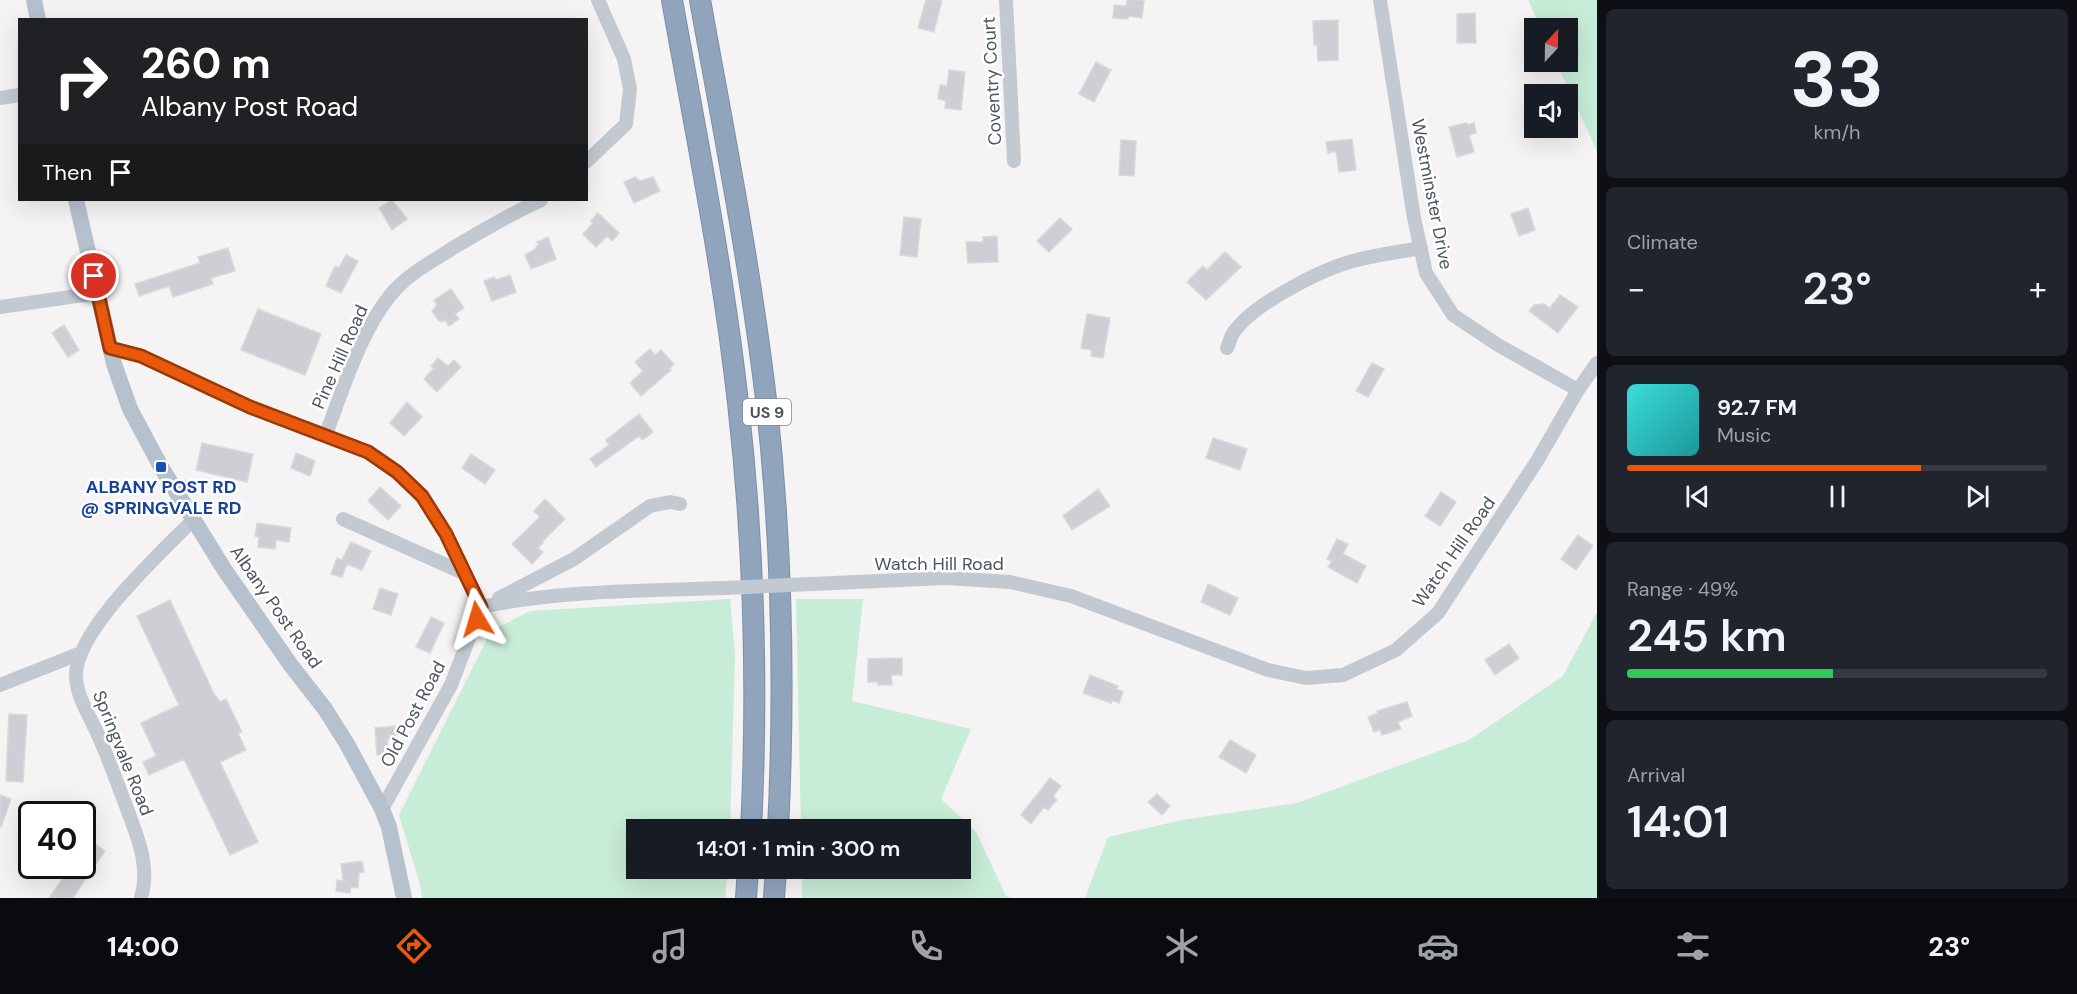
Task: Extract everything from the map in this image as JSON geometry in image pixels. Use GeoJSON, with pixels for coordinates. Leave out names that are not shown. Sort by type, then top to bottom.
{"type":"FeatureCollection","features":[{"type":"Feature","properties":{"kind":"highway","name":"US 9"},"geometry":{"type":"LineString","coordinates":[[672,0],[717,249],[738,404],[752,595],[751,819]]}},
{"type":"Feature","properties":{"kind":"highway","name":"US 9"},"geometry":{"type":"LineString","coordinates":[[700,0],[749,277],[771,448],[778,545],[781,636],[778,819]]}},
{"type":"Feature","properties":{"kind":"highway"},"geometry":{"type":"LineString","coordinates":[[746,898],[747,879]]}},
{"type":"Feature","properties":{"kind":"highway"},"geometry":{"type":"LineString","coordinates":[[774,898],[775,879]]}},
{"type":"Feature","properties":{"kind":"main road"},"geometry":{"type":"LineString","coordinates":[[34,0],[38,18]]}},
{"type":"Feature","properties":{"kind":"main road","name":"Albany Post Road"},"geometry":{"type":"LineString","coordinates":[[76,201],[110,348],[130,409],[161,467],[242,595],[290,664],[325,709],[346,744],[382,809],[394,845],[404,898]]}},
{"type":"Feature","properties":{"kind":"street"},"geometry":{"type":"LineString","coordinates":[[588,160],[626,124],[630,89],[624,59],[598,0]]}},
{"type":"Feature","properties":{"kind":"street","name":"Coventry Court"},"geometry":{"type":"LineString","coordinates":[[1006,0],[1014,161]]}},
{"type":"Feature","properties":{"kind":"street","name":"Westminster Drive"},"geometry":{"type":"LineString","coordinates":[[1380,0],[1408,182],[1426,273],[1453,315],[1498,345],[1578,390]]}},
{"type":"Feature","properties":{"kind":"street"},"geometry":{"type":"LineString","coordinates":[[0,98],[18,95]]}},
{"type":"Feature","properties":{"kind":"street","name":"Pine Hill Road"},"geometry":{"type":"LineString","coordinates":[[326,434],[358,352],[379,311],[395,289],[419,269],[511,213],[539,201]]}},
{"type":"Feature","properties":{"kind":"street"},"geometry":{"type":"LineString","coordinates":[[1227,348],[1232,335],[1244,321],[1280,295],[1322,272],[1352,261],[1421,248]]}},
{"type":"Feature","properties":{"kind":"street"},"geometry":{"type":"LineString","coordinates":[[0,307],[98,294]]}},
{"type":"Feature","properties":{"kind":"street"},"geometry":{"type":"LineString","coordinates":[[110,348],[141,356],[250,407],[326,434],[368,452],[397,472],[422,496],[446,534],[481,607],[565,564],[650,506],[670,502],[680,504]]}},
{"type":"Feature","properties":{"kind":"street","name":"Watch Hill Road"},"geometry":{"type":"LineString","coordinates":[[481,607],[538,597],[572,594],[946,578],[1010,582],[1071,596],[1268,670],[1306,678],[1343,675],[1396,650],[1438,613],[1537,461],[1578,390],[1597,363]]}},
{"type":"Feature","properties":{"kind":"street","name":"Springvale Road"},"geometry":{"type":"LineString","coordinates":[[141,898],[145,865],[135,830],[99,736],[81,699],[76,678],[84,644],[110,607],[194,519]]}},
{"type":"Feature","properties":{"kind":"street"},"geometry":{"type":"LineString","coordinates":[[343,519],[466,574]]}},
{"type":"Feature","properties":{"kind":"street","name":"Old Post Road"},"geometry":{"type":"LineString","coordinates":[[382,809],[451,685],[481,607]]}},
{"type":"Feature","properties":{"kind":"street"},"geometry":{"type":"LineString","coordinates":[[0,685],[81,653]]}},
{"type":"Feature","properties":{"kind":"green space"},"geometry":{"type":"Polygon","coordinates":[[[1528,0],[1597,0],[1597,151],[1578,110],[1578,84],[1566,84],[1561,72],[1578,72],[1578,18],[1536,18],[1528,0]]]}},
{"type":"Feature","properties":{"kind":"green space"},"geometry":{"type":"Polygon","coordinates":[[[730,599],[735,655],[730,819],[626,819],[626,879],[727,879],[725,898],[422,898],[420,884],[399,815],[491,631],[530,611],[730,599]]]}},
{"type":"Feature","properties":{"kind":"green space"},"geometry":{"type":"Polygon","coordinates":[[[796,599],[863,599],[852,701],[971,729],[941,799],[962,819],[801,819],[796,599]]]}},
{"type":"Feature","properties":{"kind":"green space"},"geometry":{"type":"Polygon","coordinates":[[[1597,612],[1597,898],[1085,898],[1108,837],[1182,820],[1297,803],[1469,740],[1563,676],[1597,612]]]}},
{"type":"Feature","properties":{"kind":"green space"},"geometry":{"type":"Polygon","coordinates":[[[971,827],[976,832],[1006,896],[1011,898],[802,898],[802,879],[971,879],[971,827]]]}},
{"type":"Feature","properties":{"kind":"building"},"geometry":{"type":"Polygon","coordinates":[[[926,0],[942,0],[934,32],[918,28],[926,0]]]}},
{"type":"Feature","properties":{"kind":"building"},"geometry":{"type":"Polygon","coordinates":[[[1127,0],[1144,0],[1142,18],[1129,16],[1128,19],[1113,18],[1114,5],[1126,6],[1127,0]]]}},
{"type":"Feature","properties":{"kind":"building"},"geometry":{"type":"Polygon","coordinates":[[[1475,13],[1476,43],[1457,43],[1457,14],[1475,13]]]}},
{"type":"Feature","properties":{"kind":"building"},"geometry":{"type":"Polygon","coordinates":[[[1338,20],[1338,60],[1318,61],[1317,45],[1314,45],[1313,21],[1338,20]]]}},
{"type":"Feature","properties":{"kind":"building"},"geometry":{"type":"Polygon","coordinates":[[[1096,62],[1111,70],[1094,102],[1079,94],[1096,62]]]}},
{"type":"Feature","properties":{"kind":"building"},"geometry":{"type":"Polygon","coordinates":[[[949,70],[965,72],[961,110],[945,108],[946,101],[938,99],[940,85],[947,86],[949,70]]]}},
{"type":"Feature","properties":{"kind":"building"},"geometry":{"type":"Polygon","coordinates":[[[1467,123],[1467,125],[1474,123],[1476,133],[1469,135],[1474,152],[1457,157],[1449,127],[1467,123]]]}},
{"type":"Feature","properties":{"kind":"building"},"geometry":{"type":"Polygon","coordinates":[[[1352,139],[1356,170],[1339,172],[1336,151],[1328,153],[1326,142],[1352,139]]]}},
{"type":"Feature","properties":{"kind":"building"},"geometry":{"type":"Polygon","coordinates":[[[1121,140],[1136,141],[1134,176],[1119,175],[1121,140]]]}},
{"type":"Feature","properties":{"kind":"building"},"geometry":{"type":"Polygon","coordinates":[[[635,177],[640,181],[653,177],[660,191],[634,203],[624,182],[635,177]]]}},
{"type":"Feature","properties":{"kind":"building"},"geometry":{"type":"Polygon","coordinates":[[[393,201],[407,219],[392,230],[379,208],[393,201]]]}},
{"type":"Feature","properties":{"kind":"building"},"geometry":{"type":"Polygon","coordinates":[[[1528,208],[1535,230],[1519,236],[1511,214],[1528,208]]]}},
{"type":"Feature","properties":{"kind":"building"},"geometry":{"type":"Polygon","coordinates":[[[598,213],[619,233],[612,241],[607,236],[596,247],[583,234],[598,213]]]}},
{"type":"Feature","properties":{"kind":"building"},"geometry":{"type":"Polygon","coordinates":[[[904,217],[921,219],[917,257],[900,255],[904,217]]]}},
{"type":"Feature","properties":{"kind":"building"},"geometry":{"type":"Polygon","coordinates":[[[1060,218],[1072,229],[1049,252],[1037,241],[1060,218]]]}},
{"type":"Feature","properties":{"kind":"building"},"geometry":{"type":"Polygon","coordinates":[[[997,236],[998,262],[968,263],[966,242],[983,242],[983,237],[997,236]]]}},
{"type":"Feature","properties":{"kind":"building"},"geometry":{"type":"Polygon","coordinates":[[[548,237],[556,259],[531,269],[525,255],[537,248],[536,246],[539,245],[537,242],[548,237]]]}},
{"type":"Feature","properties":{"kind":"building"},"geometry":{"type":"Polygon","coordinates":[[[228,248],[235,271],[211,278],[213,284],[173,297],[169,286],[139,296],[135,284],[200,263],[198,257],[228,248]]]}},
{"type":"Feature","properties":{"kind":"building"},"geometry":{"type":"Polygon","coordinates":[[[1225,252],[1241,267],[1206,300],[1187,282],[1203,266],[1207,270],[1225,252]]]}},
{"type":"Feature","properties":{"kind":"building"},"geometry":{"type":"Polygon","coordinates":[[[346,255],[358,261],[341,293],[326,286],[335,266],[339,268],[346,255]]]}},
{"type":"Feature","properties":{"kind":"building"},"geometry":{"type":"Polygon","coordinates":[[[510,275],[516,292],[492,301],[484,281],[510,275]]]}},
{"type":"Feature","properties":{"kind":"building"},"geometry":{"type":"Polygon","coordinates":[[[451,289],[464,308],[455,314],[459,319],[449,326],[445,320],[439,321],[432,311],[437,305],[434,300],[451,289]]]}},
{"type":"Feature","properties":{"kind":"building"},"geometry":{"type":"Polygon","coordinates":[[[1560,295],[1578,307],[1558,333],[1529,311],[1534,305],[1544,304],[1550,308],[1560,295]]]}},
{"type":"Feature","properties":{"kind":"building"},"geometry":{"type":"Polygon","coordinates":[[[258,309],[321,334],[305,375],[241,350],[258,309]]]}},
{"type":"Feature","properties":{"kind":"building"},"geometry":{"type":"Polygon","coordinates":[[[1087,314],[1110,318],[1103,358],[1091,356],[1092,350],[1081,348],[1087,314]]]}},
{"type":"Feature","properties":{"kind":"building"},"geometry":{"type":"Polygon","coordinates":[[[64,325],[79,350],[68,357],[52,333],[64,325]]]}},
{"type":"Feature","properties":{"kind":"building"},"geometry":{"type":"Polygon","coordinates":[[[650,349],[655,355],[661,350],[674,364],[669,369],[671,370],[641,396],[630,383],[643,371],[635,362],[650,349]]]}},
{"type":"Feature","properties":{"kind":"building"},"geometry":{"type":"Polygon","coordinates":[[[438,358],[448,366],[454,360],[461,367],[437,392],[424,379],[434,368],[431,366],[438,358]]]}},
{"type":"Feature","properties":{"kind":"building"},"geometry":{"type":"Polygon","coordinates":[[[1372,363],[1384,369],[1368,397],[1356,391],[1372,363]]]}},
{"type":"Feature","properties":{"kind":"building"},"geometry":{"type":"Polygon","coordinates":[[[407,402],[422,417],[404,436],[390,423],[407,402]]]}},
{"type":"Feature","properties":{"kind":"building"},"geometry":{"type":"Polygon","coordinates":[[[639,414],[653,432],[642,440],[639,436],[596,467],[590,459],[609,445],[606,440],[639,414]]]}},
{"type":"Feature","properties":{"kind":"building"},"geometry":{"type":"Polygon","coordinates":[[[1213,438],[1247,449],[1240,470],[1206,458],[1213,438]]]}},
{"type":"Feature","properties":{"kind":"building"},"geometry":{"type":"Polygon","coordinates":[[[202,443],[253,454],[247,482],[196,470],[202,443]]]}},
{"type":"Feature","properties":{"kind":"building"},"geometry":{"type":"Polygon","coordinates":[[[296,453],[315,461],[310,476],[291,468],[296,453]]]}},
{"type":"Feature","properties":{"kind":"building"},"geometry":{"type":"Polygon","coordinates":[[[471,454],[495,470],[485,484],[462,468],[471,454]]]}},
{"type":"Feature","properties":{"kind":"building"},"geometry":{"type":"Polygon","coordinates":[[[380,487],[401,506],[388,520],[368,501],[380,487]]]}},
{"type":"Feature","properties":{"kind":"building"},"geometry":{"type":"Polygon","coordinates":[[[1098,489],[1110,506],[1072,530],[1063,516],[1098,489]]]}},
{"type":"Feature","properties":{"kind":"building"},"geometry":{"type":"Polygon","coordinates":[[[1441,492],[1456,502],[1440,526],[1425,516],[1441,492]]]}},
{"type":"Feature","properties":{"kind":"building"},"geometry":{"type":"Polygon","coordinates":[[[545,499],[565,519],[542,542],[538,548],[543,552],[532,564],[512,544],[540,517],[534,511],[545,499]]]}},
{"type":"Feature","properties":{"kind":"building"},"geometry":{"type":"Polygon","coordinates":[[[257,523],[291,528],[289,542],[276,540],[275,549],[258,547],[259,537],[255,536],[257,523]]]}},
{"type":"Feature","properties":{"kind":"building"},"geometry":{"type":"Polygon","coordinates":[[[1578,535],[1593,546],[1576,570],[1561,559],[1578,535]]]}},
{"type":"Feature","properties":{"kind":"building"},"geometry":{"type":"Polygon","coordinates":[[[1337,539],[1348,544],[1343,554],[1366,566],[1357,583],[1328,567],[1332,561],[1327,559],[1337,539]]]}},
{"type":"Feature","properties":{"kind":"building"},"geometry":{"type":"Polygon","coordinates":[[[351,542],[371,551],[362,570],[347,564],[342,577],[331,574],[337,558],[342,560],[351,542]]]}},
{"type":"Feature","properties":{"kind":"building"},"geometry":{"type":"Polygon","coordinates":[[[1208,584],[1238,598],[1230,615],[1201,602],[1208,584]]]}},
{"type":"Feature","properties":{"kind":"building"},"geometry":{"type":"Polygon","coordinates":[[[380,588],[398,594],[391,615],[373,609],[380,588]]]}},
{"type":"Feature","properties":{"kind":"building"},"geometry":{"type":"Polygon","coordinates":[[[170,600],[214,694],[220,702],[226,699],[242,732],[238,733],[246,750],[220,762],[258,842],[230,855],[184,759],[149,775],[143,762],[156,756],[141,723],[179,705],[137,616],[170,600]]]}},
{"type":"Feature","properties":{"kind":"building"},"geometry":{"type":"Polygon","coordinates":[[[431,617],[444,623],[430,653],[416,647],[431,617]]]}},
{"type":"Feature","properties":{"kind":"building"},"geometry":{"type":"Polygon","coordinates":[[[1509,644],[1519,658],[1495,675],[1485,660],[1509,644]]]}},
{"type":"Feature","properties":{"kind":"building"},"geometry":{"type":"Polygon","coordinates":[[[902,658],[902,675],[891,675],[892,685],[868,682],[868,659],[902,658]]]}},
{"type":"Feature","properties":{"kind":"building"},"geometry":{"type":"Polygon","coordinates":[[[1090,675],[1118,686],[1116,689],[1123,692],[1119,703],[1112,700],[1111,703],[1083,693],[1090,675]]]}},
{"type":"Feature","properties":{"kind":"building"},"geometry":{"type":"Polygon","coordinates":[[[1407,702],[1412,716],[1398,722],[1401,729],[1382,735],[1380,730],[1374,732],[1368,717],[1378,713],[1377,711],[1407,702]]]}},
{"type":"Feature","properties":{"kind":"building"},"geometry":{"type":"Polygon","coordinates":[[[9,714],[27,715],[23,782],[6,781],[9,714]]]}},
{"type":"Feature","properties":{"kind":"building"},"geometry":{"type":"Polygon","coordinates":[[[395,726],[396,739],[387,740],[389,754],[377,755],[375,728],[395,726]]]}},
{"type":"Feature","properties":{"kind":"building"},"geometry":{"type":"Polygon","coordinates":[[[1230,740],[1256,755],[1246,773],[1219,757],[1230,740]]]}},
{"type":"Feature","properties":{"kind":"building"},"geometry":{"type":"Polygon","coordinates":[[[1050,778],[1061,786],[1053,796],[1057,800],[1048,810],[1044,807],[1031,824],[1021,815],[1050,778]]]}},
{"type":"Feature","properties":{"kind":"building"},"geometry":{"type":"Polygon","coordinates":[[[1157,794],[1170,806],[1162,815],[1148,802],[1157,794]]]}},
{"type":"Feature","properties":{"kind":"building"},"geometry":{"type":"Polygon","coordinates":[[[0,795],[11,799],[1,827],[0,826],[0,795]]]}},
{"type":"Feature","properties":{"kind":"building"},"geometry":{"type":"Polygon","coordinates":[[[96,845],[105,851],[96,864],[96,845]]]}},
{"type":"Feature","properties":{"kind":"building"},"geometry":{"type":"Polygon","coordinates":[[[362,861],[364,872],[359,873],[358,888],[351,887],[350,893],[336,891],[337,880],[343,881],[341,864],[362,861]]]}},
{"type":"Feature","properties":{"kind":"building"},"geometry":{"type":"Polygon","coordinates":[[[62,879],[86,879],[73,898],[49,898],[62,879]]]}},
{"type":"Feature","properties":{"kind":"place","name":"ALBANY POST RD @ SPRINGVALE RD"},"geometry":{"type":"Point","coordinates":[161,467]}},
{"type":"Feature","properties":{"kind":"route"},"geometry":{"type":"LineString","coordinates":[[94,276],[110,348],[141,356],[250,407],[326,434],[368,452],[397,472],[422,496],[446,534],[481,607],[477,619]]}}]}
